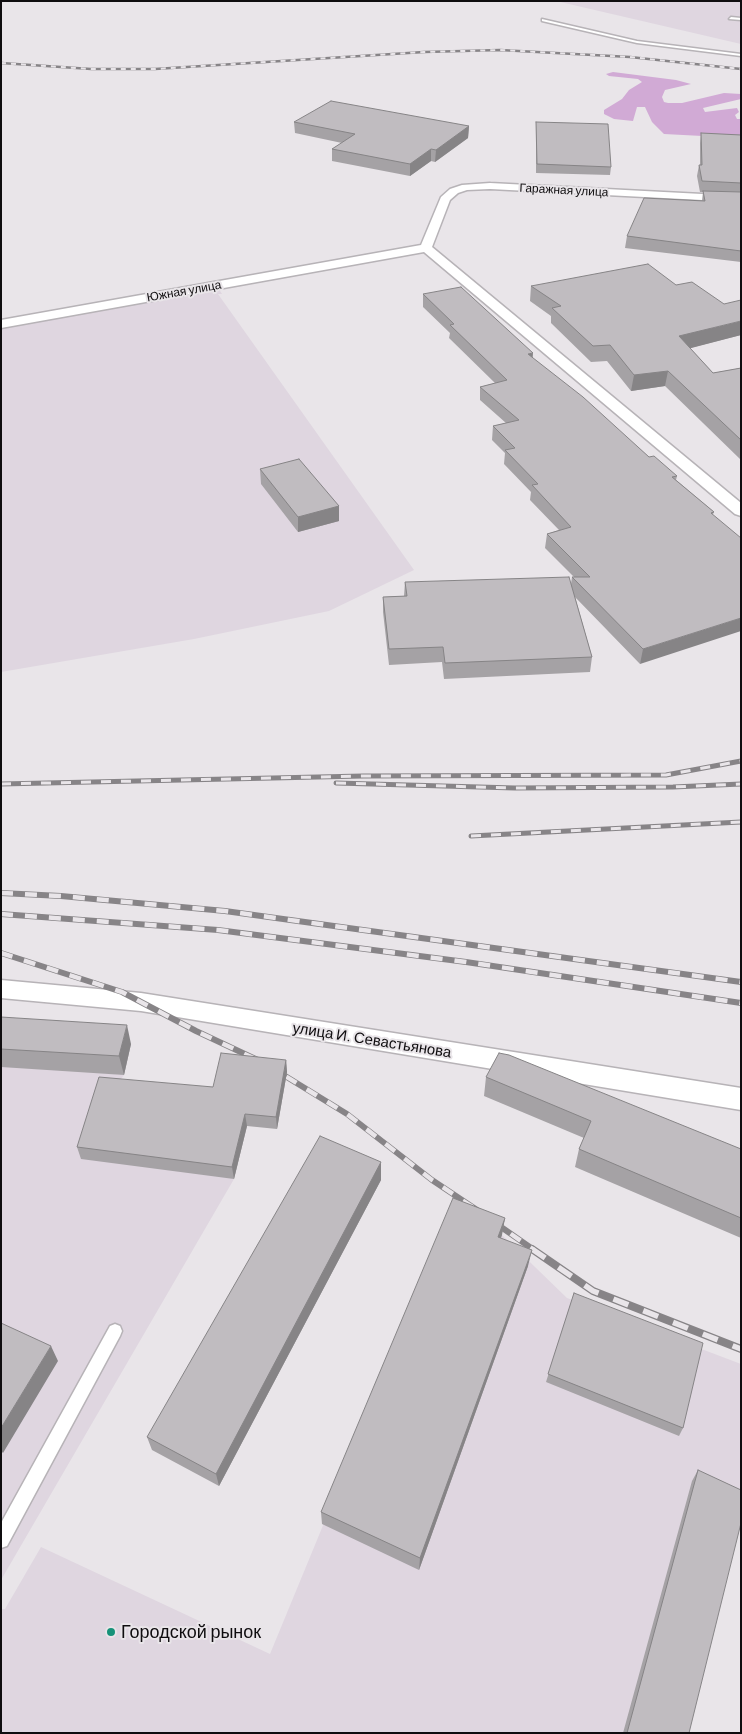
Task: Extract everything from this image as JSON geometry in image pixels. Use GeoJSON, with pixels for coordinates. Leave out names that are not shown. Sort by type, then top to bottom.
{"type":"FeatureCollection","features":[{"type":"Feature","properties":{"kind":"street","name":"Гаражная улица"},"geometry":{"type":"LineString","coordinates":[[426,248],[445,199],[454,191],[466,187],[490,186],[741,199]]}},
{"type":"Feature","properties":{"kind":"street","name":"Южная улица"},"geometry":{"type":"LineString","coordinates":[[1,324],[426,248]]}},
{"type":"Feature","properties":{"kind":"street"},"geometry":{"type":"LineString","coordinates":[[426,248],[741,511]]}},
{"type":"Feature","properties":{"kind":"street","name":"улица И. Севастьянова"},"geometry":{"type":"LineString","coordinates":[[1,989],[141,1002],[741,1099]]}},
{"type":"Feature","properties":{"kind":"lane"},"geometry":{"type":"LineString","coordinates":[[731,18],[741,19]]}},
{"type":"Feature","properties":{"kind":"lane"},"geometry":{"type":"LineString","coordinates":[[544,20],[637,42],[741,55]]}},
{"type":"Feature","properties":{"kind":"lane"},"geometry":{"type":"LineString","coordinates":[[1,1540],[115,1332]]}},
{"type":"Feature","properties":{"kind":"shaded area"},"geometry":{"type":"Polygon","coordinates":[[[556,1],[741,1],[741,44],[556,1]]]}},
{"type":"Feature","properties":{"kind":"shaded area"},"geometry":{"type":"Polygon","coordinates":[[[613,72],[676,80],[691,84],[665,90],[662,97],[664,102],[668,103],[682,103],[724,93],[741,94],[741,99],[703,108],[705,112],[737,108],[739,112],[735,115],[737,119],[741,119],[741,138],[664,134],[652,122],[645,107],[637,107],[633,121],[614,119],[604,114],[604,110],[622,99],[629,90],[642,82],[638,79],[609,76],[606,74],[613,72]]]}},
{"type":"Feature","properties":{"kind":"shaded area"},"geometry":{"type":"Polygon","coordinates":[[[217,286],[222,294],[218,294],[414,570],[329,611],[194,639],[1,672],[1,321],[217,286]]]}},
{"type":"Feature","properties":{"kind":"shaded area"},"geometry":{"type":"Polygon","coordinates":[[[1,1063],[124,1075],[97,1111],[234,1179],[1,1580],[1,1063]]]}},
{"type":"Feature","properties":{"kind":"shaded area"},"geometry":{"type":"Polygon","coordinates":[[[451,1215],[502,1235],[567,1298],[741,1364],[741,1503],[684,1733],[1,1733],[1,1609],[5,1609],[41,1547],[270,1654],[451,1215]]]}},
{"type":"Feature","properties":{"kind":"building"},"geometry":{"type":"Polygon","coordinates":[[[331,101],[469,126],[436,150],[431,149],[410,164],[332,149],[355,134],[294,122],[331,101]]]}},
{"type":"Feature","properties":{"kind":"building"},"geometry":{"type":"Polygon","coordinates":[[[536,122],[608,124],[611,167],[537,164],[536,122]]]}},
{"type":"Feature","properties":{"kind":"building"},"geometry":{"type":"Polygon","coordinates":[[[701,133],[741,135],[741,183],[702,181],[699,165],[702,165],[701,133]]]}},
{"type":"Feature","properties":{"kind":"building"},"geometry":{"type":"Polygon","coordinates":[[[703,191],[741,192],[741,251],[627,236],[644,198],[705,201],[703,191]]]}},
{"type":"Feature","properties":{"kind":"building"},"geometry":{"type":"Polygon","coordinates":[[[648,264],[676,285],[692,282],[724,304],[741,300],[741,321],[679,336],[713,373],[741,368],[741,440],[668,371],[634,375],[610,345],[593,346],[552,308],[561,306],[531,286],[648,264]]]}},
{"type":"Feature","properties":{"kind":"building"},"geometry":{"type":"Polygon","coordinates":[[[461,287],[533,353],[528,354],[583,397],[649,457],[654,456],[677,476],[672,477],[714,512],[711,513],[741,538],[741,618],[643,649],[572,577],[590,577],[547,534],[571,527],[532,485],[538,484],[505,450],[515,448],[493,426],[519,420],[480,387],[507,380],[450,325],[454,324],[423,294],[461,287]]]}},
{"type":"Feature","properties":{"kind":"building"},"geometry":{"type":"Polygon","coordinates":[[[299,459],[339,506],[298,517],[260,469],[299,459]]]}},
{"type":"Feature","properties":{"kind":"building"},"geometry":{"type":"Polygon","coordinates":[[[569,577],[592,657],[445,663],[443,647],[389,649],[383,597],[407,596],[405,582],[569,577]]]}},
{"type":"Feature","properties":{"kind":"building"},"geometry":{"type":"Polygon","coordinates":[[[1,1017],[127,1025],[119,1056],[1,1049],[1,1017]]]}},
{"type":"Feature","properties":{"kind":"building"},"geometry":{"type":"Polygon","coordinates":[[[221,1053],[286,1060],[276,1117],[245,1114],[232,1167],[77,1147],[99,1077],[213,1087],[221,1053]]]}},
{"type":"Feature","properties":{"kind":"building"},"geometry":{"type":"Polygon","coordinates":[[[499,1053],[509,1055],[741,1149],[741,1218],[579,1149],[591,1121],[486,1077],[499,1053]]]}},
{"type":"Feature","properties":{"kind":"building"},"geometry":{"type":"Polygon","coordinates":[[[320,1136],[381,1162],[216,1474],[147,1437],[320,1136]]]}},
{"type":"Feature","properties":{"kind":"building"},"geometry":{"type":"Polygon","coordinates":[[[453,1198],[505,1218],[498,1237],[532,1250],[420,1558],[321,1512],[453,1198]]]}},
{"type":"Feature","properties":{"kind":"building"},"geometry":{"type":"Polygon","coordinates":[[[574,1293],[703,1343],[683,1428],[548,1374],[574,1293]]]}},
{"type":"Feature","properties":{"kind":"building"},"geometry":{"type":"Polygon","coordinates":[[[1,1323],[51,1346],[1,1428],[1,1323]]]}},
{"type":"Feature","properties":{"kind":"building"},"geometry":{"type":"Polygon","coordinates":[[[698,1470],[741,1490],[741,1523],[689,1733],[627,1733],[698,1470]]]}},
{"type":"Feature","properties":{"kind":"railway"},"geometry":{"type":"LineString","coordinates":[[1,63],[91,69],[155,69],[424,52],[500,50],[630,57],[741,69]]}},
{"type":"Feature","properties":{"kind":"railway"},"geometry":{"type":"LineString","coordinates":[[1,784],[363,776],[666,775],[741,761]]}},
{"type":"Feature","properties":{"kind":"railway"},"geometry":{"type":"LineString","coordinates":[[336,783],[515,788],[673,787],[741,784]]}},
{"type":"Feature","properties":{"kind":"railway"},"geometry":{"type":"LineString","coordinates":[[471,836],[741,822]]}},
{"type":"Feature","properties":{"kind":"railway"},"geometry":{"type":"LineString","coordinates":[[1,893],[61,896],[225,911],[741,982]]}},
{"type":"Feature","properties":{"kind":"railway"},"geometry":{"type":"LineString","coordinates":[[1,914],[218,930],[466,962],[741,1003]]}},
{"type":"Feature","properties":{"kind":"railway"},"geometry":{"type":"LineString","coordinates":[[1,953],[122,992],[196,1031],[264,1063],[347,1114],[432,1180],[477,1210]]}},
{"type":"Feature","properties":{"kind":"railway"},"geometry":{"type":"LineString","coordinates":[[491,1220],[534,1250]]}},
{"type":"Feature","properties":{"kind":"railway"},"geometry":{"type":"LineString","coordinates":[[532,1249],[593,1291],[741,1349]]}},
{"type":"Feature","properties":{"kind":"place","name":"Городской рынок"},"geometry":{"type":"Point","coordinates":[111,1632]}}]}
